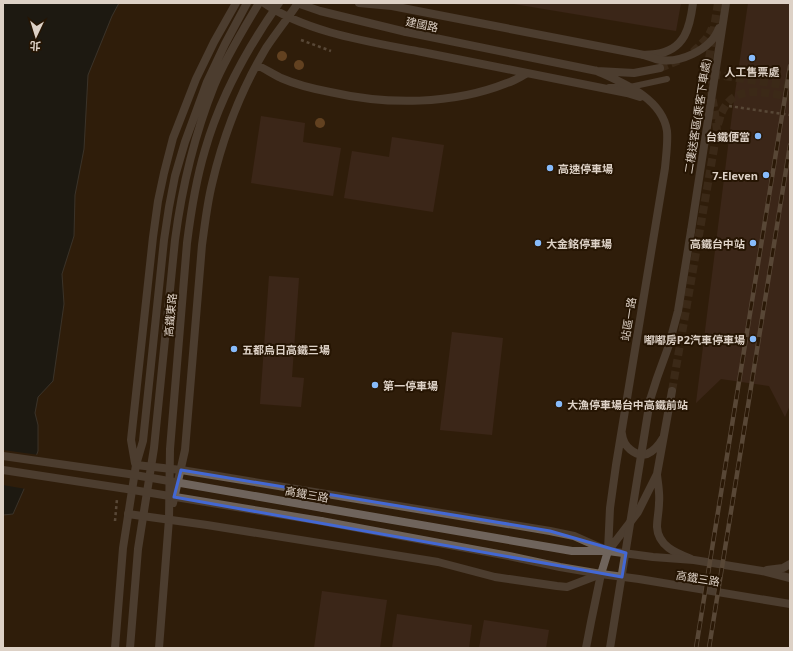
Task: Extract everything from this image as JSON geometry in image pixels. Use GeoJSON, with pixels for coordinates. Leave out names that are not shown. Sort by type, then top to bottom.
{"type":"FeatureCollection","features":[{"type":"Feature","properties":{"kind":"street"},"geometry":{"type":"LineString","coordinates":[[136,465],[131,440],[153,237],[164,173],[174,138],[196,79],[214,42],[236,3]]}},
{"type":"Feature","properties":{"kind":"street"},"geometry":{"type":"LineString","coordinates":[[115,648],[123,548],[136,465],[143,441],[169,207],[175,176],[207,82],[247,3]]}},
{"type":"Feature","properties":{"kind":"street","name":"高鐵東路"},"geometry":{"type":"LineString","coordinates":[[130,648],[138,549],[151,467],[179,208],[194,145],[214,86],[232,50],[259,3]]}},
{"type":"Feature","properties":{"kind":"street"},"geometry":{"type":"LineString","coordinates":[[264,3],[288,17],[324,31],[647,98]]}},
{"type":"Feature","properties":{"kind":"street","name":"高鐵東路"},"geometry":{"type":"LineString","coordinates":[[159,648],[169,519],[170,449],[187,242],[196,181],[215,119],[227,92],[255,39],[280,3]]}},
{"type":"Feature","properties":{"kind":"street"},"geometry":{"type":"LineString","coordinates":[[169,519],[185,450],[202,245],[210,192],[229,125],[242,96],[267,47],[297,3]]}},
{"type":"Feature","properties":{"kind":"street","name":"建國路"},"geometry":{"type":"LineString","coordinates":[[297,3],[320,12],[406,32],[545,61]]}},
{"type":"Feature","properties":{"kind":"street"},"geometry":{"type":"LineString","coordinates":[[359,3],[390,4],[644,55],[657,60],[684,58],[704,48],[718,31],[723,18]]}},
{"type":"Feature","properties":{"kind":"street"},"geometry":{"type":"LineString","coordinates":[[644,55],[656,54],[669,50],[684,37],[689,27],[693,3]]}},
{"type":"Feature","properties":{"kind":"street","name":"二樓送客區(乘客下車處)"},"geometry":{"type":"LineString","coordinates":[[610,648],[650,400],[669,345],[678,311],[726,3]]}},
{"type":"Feature","properties":{"kind":"street","name":"站區一路"},"geometry":{"type":"LineString","coordinates":[[545,61],[597,71],[634,73],[660,68]]}},
{"type":"Feature","properties":{"kind":"street"},"geometry":{"type":"LineString","coordinates":[[257,65],[281,78],[310,88],[347,96],[380,100],[412,101],[455,97],[488,90],[508,83],[526,74]]}},
{"type":"Feature","properties":{"kind":"street","name":"站區一路"},"geometry":{"type":"LineString","coordinates":[[586,648],[601,574],[608,550],[610,508],[667,147],[667,129],[655,105],[630,87],[597,71]]}},
{"type":"Feature","properties":{"kind":"street","name":"站區一路"},"geometry":{"type":"LineString","coordinates":[[608,550],[638,512],[657,474],[672,391]]}},
{"type":"Feature","properties":{"kind":"street"},"geometry":{"type":"LineString","coordinates":[[622,428],[623,439],[626,446],[640,454],[647,454],[655,449],[665,433]]}},
{"type":"Feature","properties":{"kind":"street","name":"高鐵三路"},"geometry":{"type":"LineString","coordinates":[[3,456],[129,474],[572,551],[608,550],[653,557],[694,560],[762,571],[790,578]]}},
{"type":"Feature","properties":{"kind":"street","name":"高鐵三路"},"geometry":{"type":"LineString","coordinates":[[136,465],[180,470],[550,531],[574,536],[608,550]]}},
{"type":"Feature","properties":{"kind":"street","name":"高鐵三路"},"geometry":{"type":"LineString","coordinates":[[3,470],[321,521],[570,569],[790,604]]}},
{"type":"Feature","properties":{"kind":"street"},"geometry":{"type":"LineString","coordinates":[[657,474],[660,502],[657,527],[658,535],[664,544],[671,550],[694,560]]}},
{"type":"Feature","properties":{"kind":"street","name":"高鐵三路"},"geometry":{"type":"LineString","coordinates":[[128,514],[169,519],[438,562],[495,577],[557,586],[567,587],[601,574]]}},
{"type":"Feature","properties":{"kind":"street"},"geometry":{"type":"LineString","coordinates":[[762,571],[782,568],[790,564]]}},
{"type":"Feature","properties":{"kind":"lane"},"geometry":{"type":"LineString","coordinates":[[594,86],[630,87],[667,79]]}},
{"type":"Feature","properties":{"kind":"path"},"geometry":{"type":"LineString","coordinates":[[301,40],[331,51]]}},
{"type":"Feature","properties":{"kind":"path"},"geometry":{"type":"LineString","coordinates":[[729,106],[790,115]]}},
{"type":"Feature","properties":{"kind":"path"},"geometry":{"type":"LineString","coordinates":[[117,499],[115,524],[118,524]]}},
{"type":"Feature","properties":{"kind":"highlighted area"},"geometry":{"type":"Polygon","coordinates":[[[181,470],[550,531],[626,553],[622,577],[174,497],[181,470]]]}},
{"type":"Feature","properties":{"kind":"shaded area"},"geometry":{"type":"Polygon","coordinates":[[[3,3],[119,3],[112,16],[88,75],[84,149],[75,195],[74,236],[62,274],[64,304],[53,381],[38,397],[35,413],[38,425],[38,451],[13,514],[3,515],[3,3]]]}},
{"type":"Feature","properties":{"kind":"pier"},"geometry":{"type":"Polygon","coordinates":[[[3,450],[39,455],[26,489],[3,485],[3,450]]]}},
{"type":"Feature","properties":{"kind":"building"},"geometry":{"type":"Polygon","coordinates":[[[514,3],[681,3],[676,31],[514,3]]]}},
{"type":"Feature","properties":{"kind":"building","name":"高鐵台中站"},"geometry":{"type":"Polygon","coordinates":[[[748,3],[790,3],[790,405],[785,417],[769,386],[721,379],[696,403],[733,107],[748,3]]]}},
{"type":"Feature","properties":{"kind":"building"},"geometry":{"type":"Polygon","coordinates":[[[261,116],[305,123],[303,142],[341,148],[333,196],[251,183],[261,116]]]}},
{"type":"Feature","properties":{"kind":"building"},"geometry":{"type":"Polygon","coordinates":[[[392,137],[444,145],[433,212],[344,198],[352,151],[389,157],[392,137]]]}},
{"type":"Feature","properties":{"kind":"building"},"geometry":{"type":"Polygon","coordinates":[[[269,276],[299,278],[292,377],[304,378],[301,407],[260,404],[269,276]]]}},
{"type":"Feature","properties":{"kind":"building"},"geometry":{"type":"Polygon","coordinates":[[[452,332],[503,338],[492,435],[440,430],[452,332]]]}},
{"type":"Feature","properties":{"kind":"building"},"geometry":{"type":"Polygon","coordinates":[[[322,591],[387,600],[380,648],[314,648],[322,591]]]}},
{"type":"Feature","properties":{"kind":"building"},"geometry":{"type":"Polygon","coordinates":[[[397,614],[472,625],[469,648],[392,648],[397,614]]]}},
{"type":"Feature","properties":{"kind":"building"},"geometry":{"type":"Polygon","coordinates":[[[484,620],[549,630],[546,648],[479,648],[484,620]]]}},
{"type":"Feature","properties":{"kind":"tunnel"},"geometry":{"type":"LineString","coordinates":[[718,3],[708,65],[712,72],[718,75],[790,86]]}},
{"type":"Feature","properties":{"kind":"tunnel"},"geometry":{"type":"LineString","coordinates":[[693,52],[707,38],[712,28]]}},
{"type":"Feature","properties":{"kind":"tunnel"},"geometry":{"type":"LineString","coordinates":[[660,68],[680,60]]}},
{"type":"Feature","properties":{"kind":"tunnel"},"geometry":{"type":"LineString","coordinates":[[672,391],[717,131],[708,65]]}},
{"type":"Feature","properties":{"kind":"tunnel"},"geometry":{"type":"LineString","coordinates":[[718,124],[721,113],[728,103],[743,93],[761,92],[790,97]]}},
{"type":"Feature","properties":{"kind":"railway"},"geometry":{"type":"LineString","coordinates":[[696,648],[790,66]]}},
{"type":"Feature","properties":{"kind":"railway"},"geometry":{"type":"LineString","coordinates":[[709,648],[790,145]]}},
{"type":"Feature","properties":{"kind":"place","name":"人工售票處"},"geometry":{"type":"Point","coordinates":[752,58]}},
{"type":"Feature","properties":{"kind":"place","name":"台鐵便當"},"geometry":{"type":"Point","coordinates":[758,136]}},
{"type":"Feature","properties":{"kind":"place","name":"高速停車場"},"geometry":{"type":"Point","coordinates":[550,168]}},
{"type":"Feature","properties":{"kind":"place","name":"7-Eleven"},"geometry":{"type":"Point","coordinates":[766,175]}},
{"type":"Feature","properties":{"kind":"place","name":"大金銘停車場"},"geometry":{"type":"Point","coordinates":[538,243]}},
{"type":"Feature","properties":{"kind":"place","name":"高鐵台中站"},"geometry":{"type":"Point","coordinates":[753,243]}},
{"type":"Feature","properties":{"kind":"place","name":"嘟嘟房P2汽車停車場"},"geometry":{"type":"Point","coordinates":[753,339]}},
{"type":"Feature","properties":{"kind":"place","name":"五都烏日高鐵三場"},"geometry":{"type":"Point","coordinates":[234,349]}},
{"type":"Feature","properties":{"kind":"place","name":"第一停車場"},"geometry":{"type":"Point","coordinates":[375,385]}},
{"type":"Feature","properties":{"kind":"place","name":"大漁停車場台中高鐵前站"},"geometry":{"type":"Point","coordinates":[559,404]}}]}
